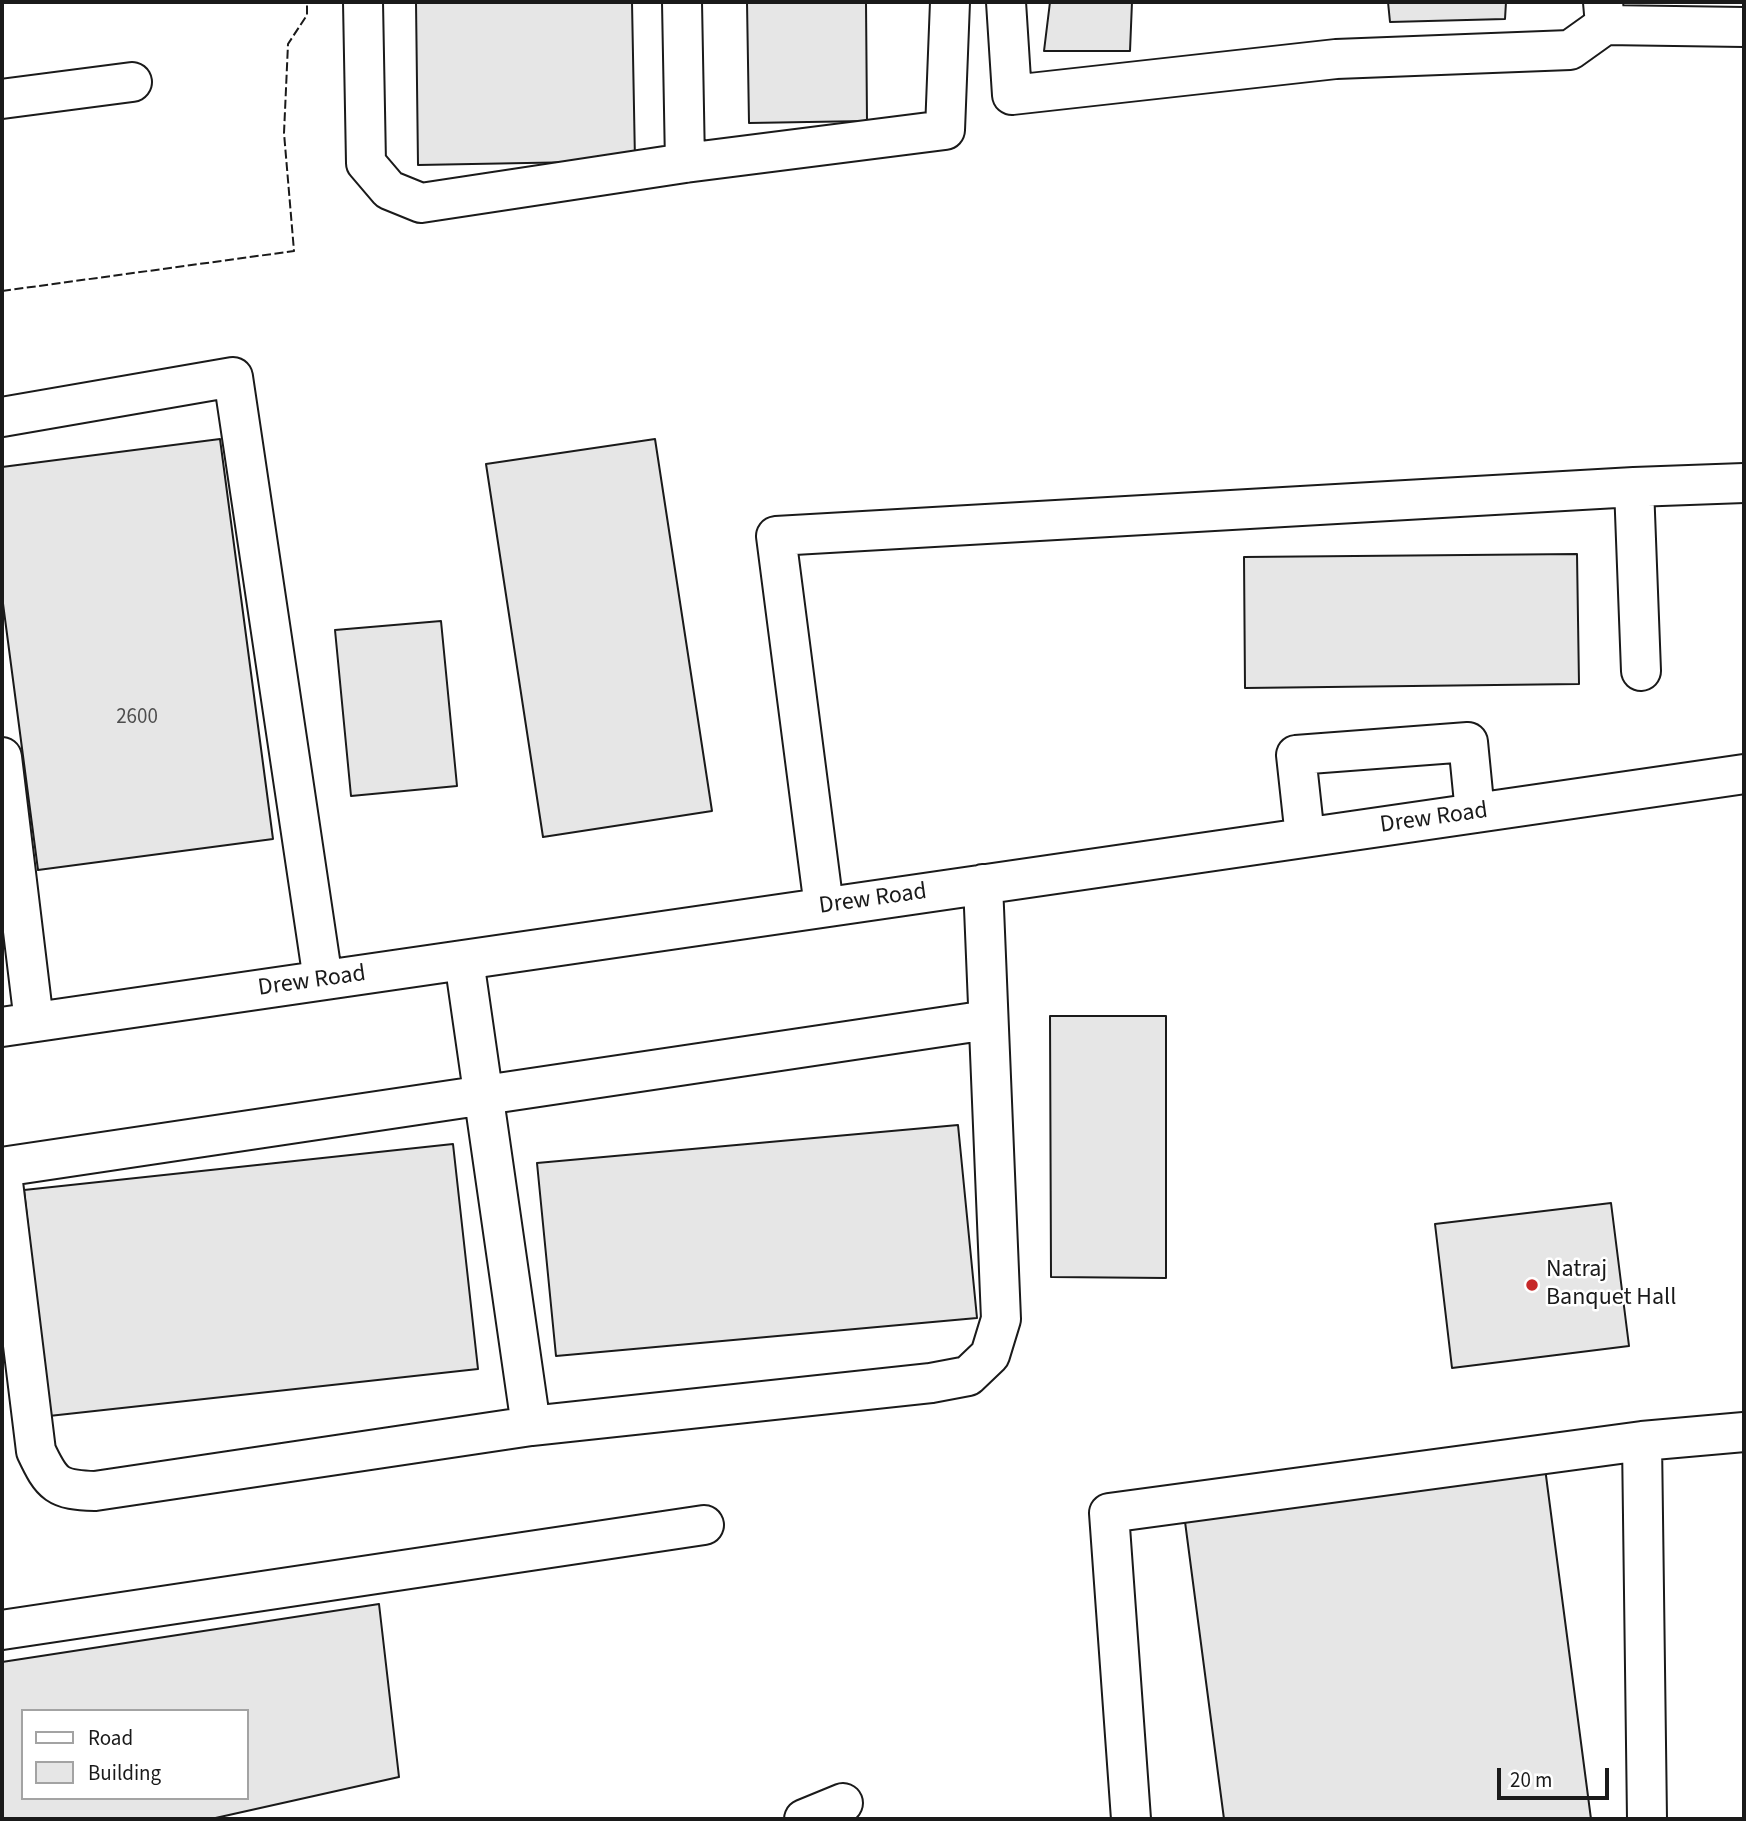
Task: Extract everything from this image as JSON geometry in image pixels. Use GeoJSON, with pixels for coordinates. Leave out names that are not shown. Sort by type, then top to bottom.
{"type":"FeatureCollection","features":[{"type":"Feature","properties":{"kind":"street"},"geometry":{"type":"LineString","coordinates":[[363,2],[366,163],[389,190],[421,203],[685,163],[945,130],[950,2]]}},
{"type":"Feature","properties":{"kind":"street"},"geometry":{"type":"LineString","coordinates":[[682,2],[685,163]]}},
{"type":"Feature","properties":{"kind":"street"},"geometry":{"type":"LineString","coordinates":[[1006,2],[1012,95],[1336,59],[1570,50],[1604,13],[1744,27]]}},
{"type":"Feature","properties":{"kind":"street"},"geometry":{"type":"LineString","coordinates":[[2,99],[132,82]]}},
{"type":"Feature","properties":{"kind":"street"},"geometry":{"type":"LineString","coordinates":[[2,417],[233,377],[323,980]]}},
{"type":"Feature","properties":{"kind":"street"},"geometry":{"type":"LineString","coordinates":[[824,907],[776,536],[1584,488],[1744,483]]}},
{"type":"Feature","properties":{"kind":"street"},"geometry":{"type":"LineString","coordinates":[[1634,487],[1640,671]]}},
{"type":"Feature","properties":{"kind":"street"},"geometry":{"type":"LineString","coordinates":[[1305,837],[1296,755],[1468,742],[1475,813]]}},
{"type":"Feature","properties":{"kind":"street"},"geometry":{"type":"LineString","coordinates":[[2,757],[18,1024]]}},
{"type":"Feature","properties":{"kind":"street","name":"Drew Road"},"geometry":{"type":"LineString","coordinates":[[18,1024],[1744,774]]}},
{"type":"Feature","properties":{"kind":"street"},"geometry":{"type":"LineString","coordinates":[[2,1174],[36,1451],[48,1476],[68,1491],[95,1491],[531,1426],[931,1383],[968,1376],[990,1355],[1001,1319],[983,884]]}},
{"type":"Feature","properties":{"kind":"street"},"geometry":{"type":"LineString","coordinates":[[464,960],[531,1426]]}},
{"type":"Feature","properties":{"kind":"street"},"geometry":{"type":"LineString","coordinates":[[2,1167],[988,1020]]}},
{"type":"Feature","properties":{"kind":"street"},"geometry":{"type":"LineString","coordinates":[[1130,1819],[1109,1513],[1642,1441],[1744,1432]]}},
{"type":"Feature","properties":{"kind":"street"},"geometry":{"type":"LineString","coordinates":[[1642,1441],[1647,1819]]}},
{"type":"Feature","properties":{"kind":"street"},"geometry":{"type":"LineString","coordinates":[[2,1630],[704,1525]]}},
{"type":"Feature","properties":{"kind":"street"},"geometry":{"type":"LineString","coordinates":[[804,1819],[843,1803]]}},
{"type":"Feature","properties":{"kind":"building"},"geometry":{"type":"Polygon","coordinates":[[[416,2],[632,2],[635,161],[418,165],[416,2]]]}},
{"type":"Feature","properties":{"kind":"building"},"geometry":{"type":"Polygon","coordinates":[[[747,2],[866,2],[867,121],[749,123],[747,2]]]}},
{"type":"Feature","properties":{"kind":"building"},"geometry":{"type":"Polygon","coordinates":[[[1050,2],[1132,2],[1130,51],[1044,51],[1050,2]]]}},
{"type":"Feature","properties":{"kind":"building"},"geometry":{"type":"Polygon","coordinates":[[[1388,2],[1506,2],[1505,19],[1390,22],[1388,2]]]}},
{"type":"Feature","properties":{"kind":"building"},"geometry":{"type":"Polygon","coordinates":[[[220,439],[273,839],[38,870],[2,596],[2,467],[220,439]]]}},
{"type":"Feature","properties":{"kind":"building"},"geometry":{"type":"Polygon","coordinates":[[[655,439],[712,811],[543,837],[486,464],[655,439]]]}},
{"type":"Feature","properties":{"kind":"building"},"geometry":{"type":"Polygon","coordinates":[[[1577,554],[1579,684],[1245,688],[1244,557],[1577,554]]]}},
{"type":"Feature","properties":{"kind":"building"},"geometry":{"type":"Polygon","coordinates":[[[441,621],[457,786],[351,796],[335,630],[441,621]]]}},
{"type":"Feature","properties":{"kind":"building"},"geometry":{"type":"Polygon","coordinates":[[[1050,1016],[1166,1016],[1166,1278],[1051,1277],[1050,1016]]]}},
{"type":"Feature","properties":{"kind":"building"},"geometry":{"type":"Polygon","coordinates":[[[958,1125],[977,1318],[556,1356],[537,1163],[958,1125]]]}},
{"type":"Feature","properties":{"kind":"building"},"geometry":{"type":"Polygon","coordinates":[[[453,1144],[478,1369],[49,1416],[24,1190],[453,1144]]]}},
{"type":"Feature","properties":{"kind":"building","name":"Natraj Banquet Hall"},"geometry":{"type":"Polygon","coordinates":[[[1611,1203],[1629,1346],[1452,1368],[1435,1224],[1611,1203]]]}},
{"type":"Feature","properties":{"kind":"building"},"geometry":{"type":"Polygon","coordinates":[[[1545,1468],[1591,1819],[1224,1819],[1184,1514],[1545,1468]]]}},
{"type":"Feature","properties":{"kind":"building"},"geometry":{"type":"Polygon","coordinates":[[[379,1604],[399,1777],[211,1819],[2,1819],[2,1662],[379,1604]]]}},
{"type":"Feature","properties":{"kind":"fence"},"geometry":{"type":"LineString","coordinates":[[2,291],[294,251],[284,133],[288,44],[307,15],[307,2]]}},
{"type":"Feature","properties":{"kind":"place","name":"Natraj Banquet Hall"},"geometry":{"type":"Point","coordinates":[1532,1285]}}]}
